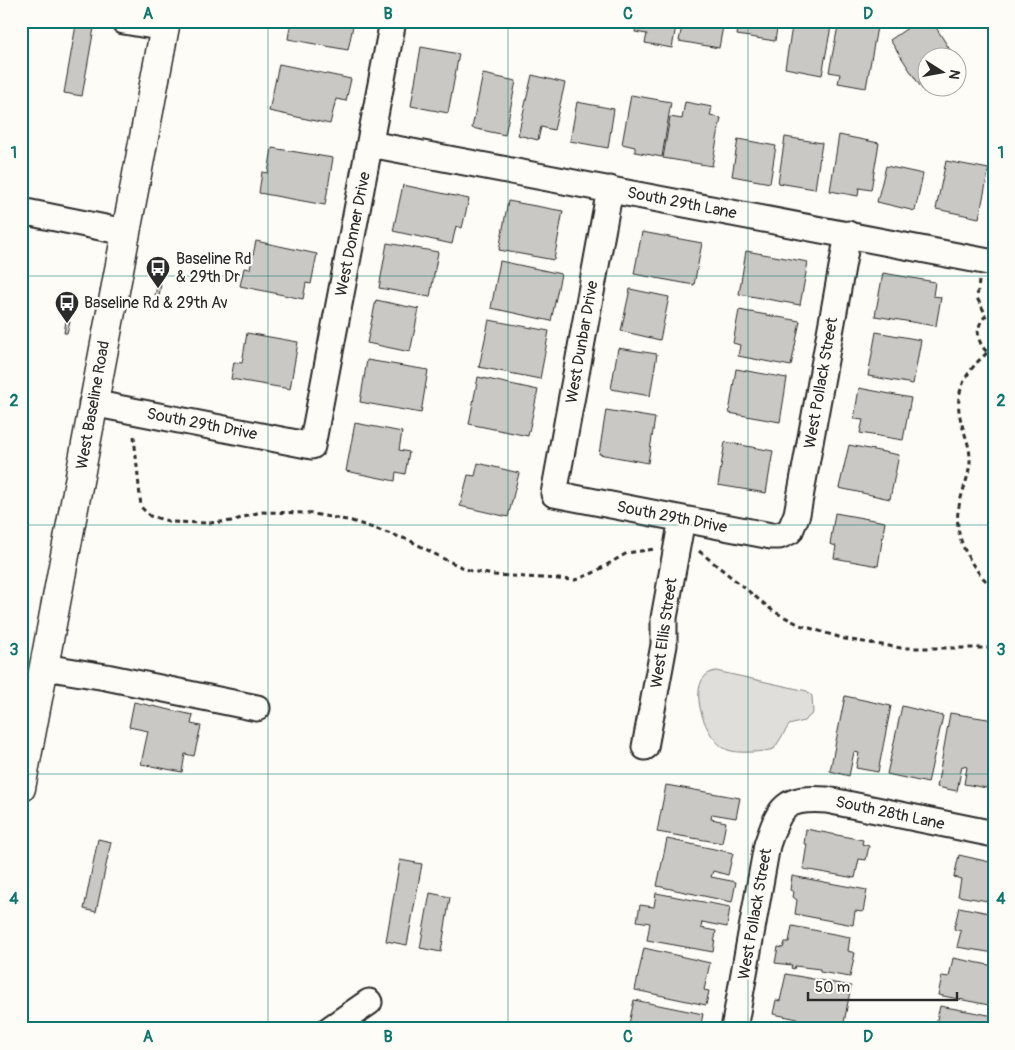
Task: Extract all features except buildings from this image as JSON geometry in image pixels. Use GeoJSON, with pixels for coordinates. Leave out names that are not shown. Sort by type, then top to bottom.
{"type":"FeatureCollection","features":[{"type":"Feature","properties":{"kind":"main road","name":"West Baseline Road"},"geometry":{"type":"LineString","coordinates":[[21,788],[92,403],[166,24]]}},
{"type":"Feature","properties":{"kind":"street"},"geometry":{"type":"LineString","coordinates":[[124,21],[166,24]]}},
{"type":"Feature","properties":{"kind":"street","name":"West Donner Drive"},"geometry":{"type":"LineString","coordinates":[[312,446],[394,21]]}},
{"type":"Feature","properties":{"kind":"street","name":"South 29th Lane"},"geometry":{"type":"LineString","coordinates":[[370,144],[990,262]]}},
{"type":"Feature","properties":{"kind":"street","name":"West Dunbar Drive"},"geometry":{"type":"LineString","coordinates":[[554,494],[610,189]]}},
{"type":"Feature","properties":{"kind":"street"},"geometry":{"type":"LineString","coordinates":[[21,211],[125,232]]}},
{"type":"Feature","properties":{"kind":"street","name":"West Pollack Street"},"geometry":{"type":"LineString","coordinates":[[790,531],[798,514],[848,234]]}},
{"type":"Feature","properties":{"kind":"street","name":"South 29th Drive"},"geometry":{"type":"LineString","coordinates":[[92,403],[312,446]]}},
{"type":"Feature","properties":{"kind":"street","name":"South 29th Drive"},"geometry":{"type":"LineString","coordinates":[[554,494],[771,536],[779,536],[790,531]]}},
{"type":"Feature","properties":{"kind":"street","name":"West Ellis Street"},"geometry":{"type":"LineString","coordinates":[[645,748],[664,646],[664,618],[682,519]]}},
{"type":"Feature","properties":{"kind":"street"},"geometry":{"type":"LineString","coordinates":[[44,667],[106,677],[257,708]]}},
{"type":"Feature","properties":{"kind":"street","name":"South 28th Lane"},"geometry":{"type":"LineString","coordinates":[[787,804],[807,799],[827,800],[994,834]]}},
{"type":"Feature","properties":{"kind":"street","name":"West Pollack Street"},"geometry":{"type":"LineString","coordinates":[[734,1029],[767,846],[776,817],[787,804]]}},
{"type":"Feature","properties":{"kind":"street"},"geometry":{"type":"LineString","coordinates":[[330,1029],[369,1002]]}},
{"type":"Feature","properties":{"kind":"path"},"geometry":{"type":"LineString","coordinates":[[986,315],[980,306],[977,288],[990,262]]}},
{"type":"Feature","properties":{"kind":"path"},"geometry":{"type":"LineString","coordinates":[[994,310],[981,321],[978,335],[979,342],[987,353],[994,357]]}},
{"type":"Feature","properties":{"kind":"path"},"geometry":{"type":"LineString","coordinates":[[987,353],[973,365],[965,378],[959,399],[959,416],[968,444],[970,461],[958,508],[957,528],[967,555],[987,582],[994,588]]}},
{"type":"Feature","properties":{"kind":"path"},"geometry":{"type":"LineString","coordinates":[[134,436],[141,507],[150,516],[172,522],[208,523],[232,521],[260,512],[308,513],[352,522],[409,540],[446,560],[470,570],[566,580],[575,580],[593,573],[627,553],[658,549]]}},
{"type":"Feature","properties":{"kind":"path"},"geometry":{"type":"LineString","coordinates":[[699,551],[773,611],[800,626],[844,639],[901,648],[994,648]]}},
{"type":"Feature","properties":{"kind":"shaded area"},"geometry":{"type":"Polygon","coordinates":[[[716,671],[807,691],[812,696],[813,713],[804,721],[789,725],[774,749],[751,752],[728,750],[719,744],[711,734],[700,709],[700,684],[706,675],[716,671]]]}},
{"type":"Feature","properties":{"kind":"place","name":"Baseline Rd & 29th Dr"},"geometry":{"type":"Point","coordinates":[158,289]}},
{"type":"Feature","properties":{"kind":"place","name":"Baseline Rd & 29th Av"},"geometry":{"type":"Point","coordinates":[67,324]}}]}
